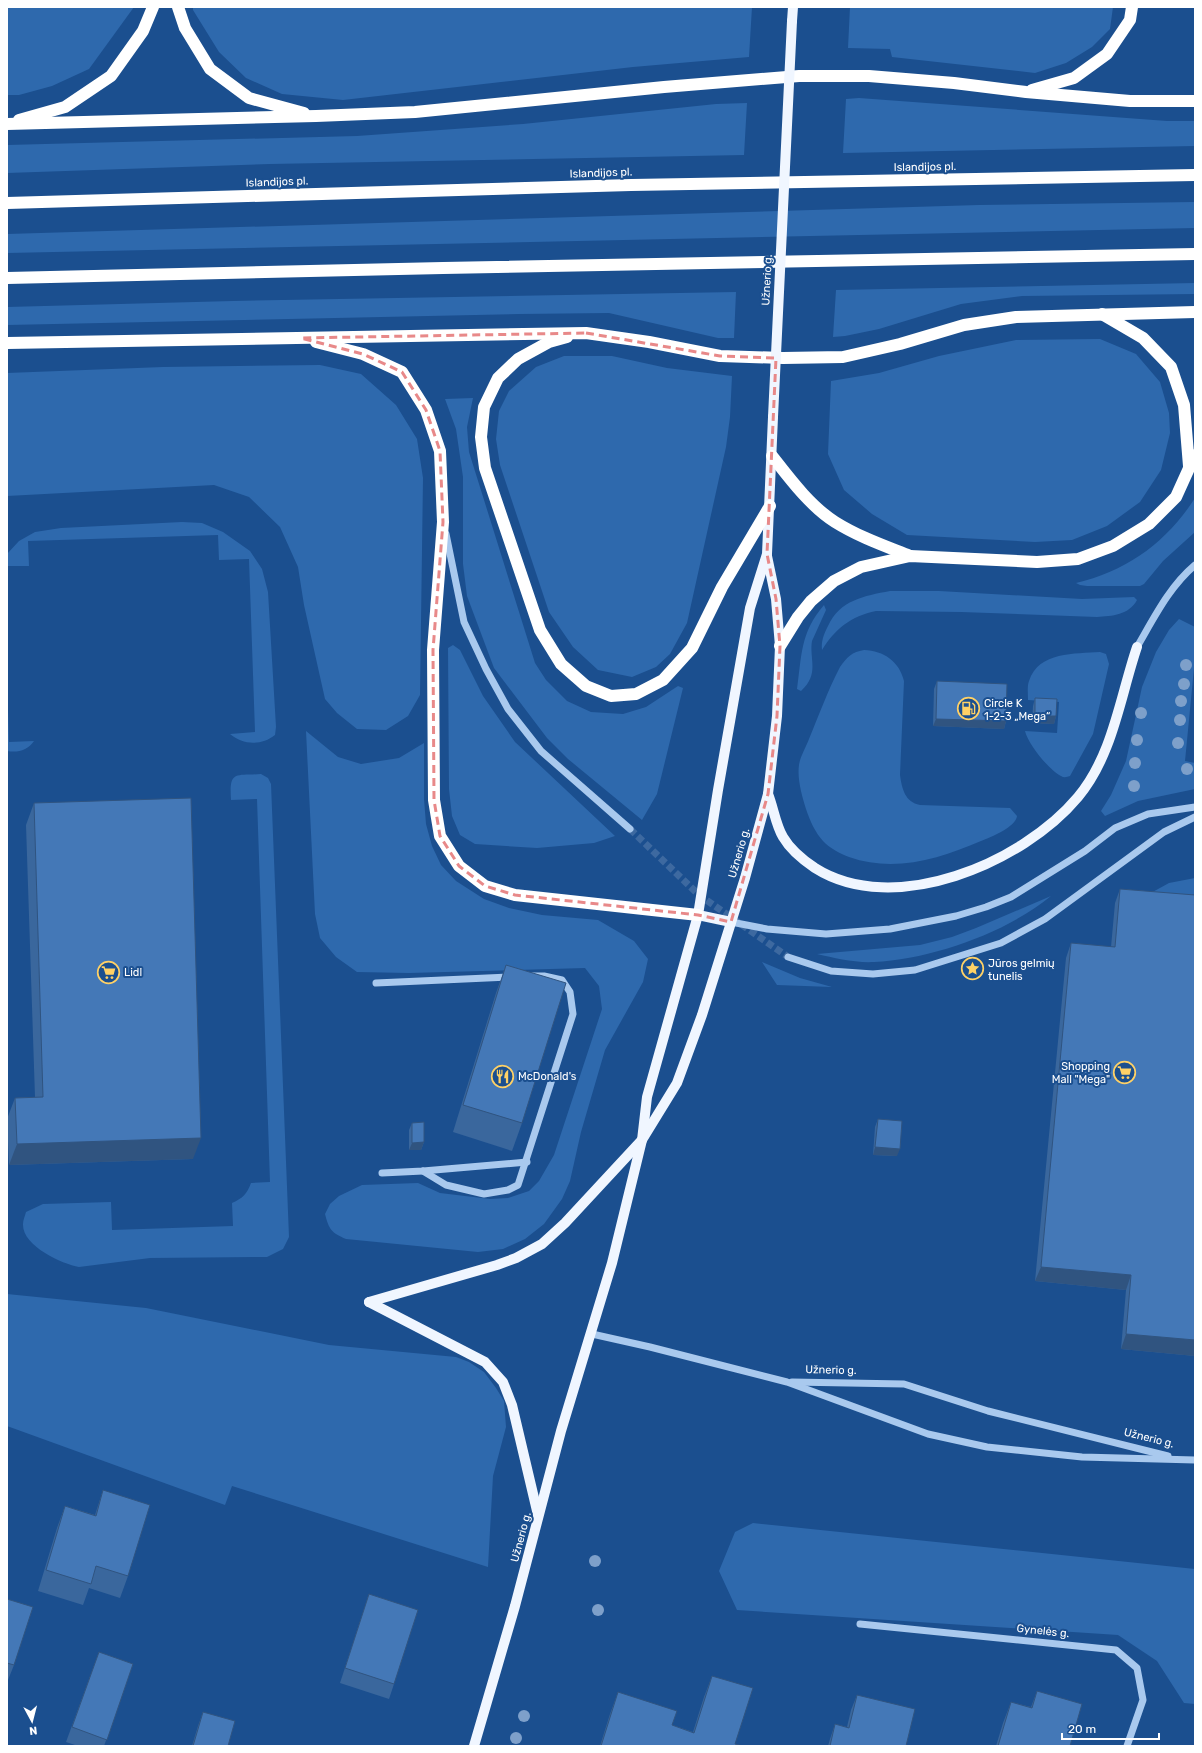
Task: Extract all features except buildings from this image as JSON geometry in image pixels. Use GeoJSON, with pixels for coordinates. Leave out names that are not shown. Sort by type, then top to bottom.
{"type":"FeatureCollection","features":[{"type":"Feature","properties":{"kind":"highway"},"geometry":{"type":"LineString","coordinates":[[7,123],[65,107],[111,76],[143,31],[154,7]]}},
{"type":"Feature","properties":{"kind":"highway"},"geometry":{"type":"LineString","coordinates":[[178,7],[185,28],[210,69],[249,98],[316,116]]}},
{"type":"Feature","properties":{"kind":"highway"},"geometry":{"type":"LineString","coordinates":[[1026,92],[1074,78],[1107,54],[1130,20],[1132,7]]}},
{"type":"Feature","properties":{"kind":"highway"},"geometry":{"type":"LineString","coordinates":[[7,123],[316,116],[415,112],[664,87],[799,76],[869,76],[954,83],[1026,92],[1130,100],[1195,101]]}},
{"type":"Feature","properties":{"kind":"highway","name":"Islandijos pl."},"geometry":{"type":"LineString","coordinates":[[7,203],[631,185],[1195,175]]}},
{"type":"Feature","properties":{"kind":"highway"},"geometry":{"type":"LineString","coordinates":[[7,278],[1195,254]]}},
{"type":"Feature","properties":{"kind":"highway"},"geometry":{"type":"LineString","coordinates":[[7,343],[586,333],[649,342],[720,356],[783,358],[843,357],[900,344],[964,324],[1016,316],[1195,312]]}},
{"type":"Feature","properties":{"kind":"highway"},"geometry":{"type":"LineString","coordinates":[[1101,314],[1143,338],[1171,367],[1184,405],[1189,466]]}},
{"type":"Feature","properties":{"kind":"highway"},"geometry":{"type":"LineString","coordinates":[[586,333],[549,342],[518,359],[498,378],[484,407],[481,437],[485,468],[540,630],[561,664],[586,686],[611,696],[636,694],[663,680],[692,648],[722,587],[770,506]]}},
{"type":"Feature","properties":{"kind":"highway"},"geometry":{"type":"LineString","coordinates":[[301,338],[363,354],[402,372],[426,410],[440,451],[443,522],[433,650],[434,800],[440,836],[459,866],[485,886],[515,895],[698,915]]}},
{"type":"Feature","properties":{"kind":"highway"},"geometry":{"type":"LineString","coordinates":[[780,646],[798,617],[811,601],[834,581],[861,567],[910,556],[1037,562],[1078,559],[1113,546],[1148,524],[1176,497],[1195,455]]}},
{"type":"Feature","properties":{"kind":"highway"},"geometry":{"type":"LineString","coordinates":[[772,456],[812,503],[834,521],[863,537],[910,556]]}},
{"type":"Feature","properties":{"kind":"main road","name":"Užnerio g."},"geometry":{"type":"LineString","coordinates":[[474,1746],[515,1606],[561,1431],[592,1334],[612,1263],[642,1140],[647,1097],[698,915],[750,608],[767,554],[793,7]]}},
{"type":"Feature","properties":{"kind":"main road","name":"Užnerio g."},"geometry":{"type":"LineString","coordinates":[[642,1140],[677,1083],[702,1015],[745,878],[768,794],[777,716],[780,646],[776,599],[767,554]]}},
{"type":"Feature","properties":{"kind":"main road"},"geometry":{"type":"LineString","coordinates":[[768,794],[782,836],[803,860],[827,876],[853,885],[894,888],[941,880],[987,864],[1025,843],[1058,817],[1078,797],[1095,772],[1108,744],[1137,647]]}},
{"type":"Feature","properties":{"kind":"main road"},"geometry":{"type":"LineString","coordinates":[[698,915],[731,922]]}},
{"type":"Feature","properties":{"kind":"main road"},"geometry":{"type":"LineString","coordinates":[[539,1517],[512,1405],[503,1382],[485,1362],[369,1302],[497,1265],[516,1258],[542,1244],[565,1223],[642,1140]]}},
{"type":"Feature","properties":{"kind":"street"},"geometry":{"type":"LineString","coordinates":[[443,522],[464,622],[486,669],[508,709],[541,751],[630,828]]}},
{"type":"Feature","properties":{"kind":"street"},"geometry":{"type":"LineString","coordinates":[[1137,647],[1163,602],[1183,576],[1195,565]]}},
{"type":"Feature","properties":{"kind":"street"},"geometry":{"type":"LineString","coordinates":[[731,922],[767,929],[826,934],[890,929],[956,916],[986,907],[1011,897],[1085,851],[1115,828],[1148,814],[1195,807]]}},
{"type":"Feature","properties":{"kind":"street"},"geometry":{"type":"LineString","coordinates":[[788,956],[831,971],[873,974],[915,970],[1001,943],[1045,920],[1164,832],[1195,817]]}},
{"type":"Feature","properties":{"kind":"street"},"geometry":{"type":"LineString","coordinates":[[376,983],[544,976],[562,980],[570,992],[573,1014],[518,1185],[508,1190],[484,1194],[446,1185],[423,1171]]}},
{"type":"Feature","properties":{"kind":"street"},"geometry":{"type":"LineString","coordinates":[[382,1173],[526,1162]]}},
{"type":"Feature","properties":{"kind":"street","name":"Užnerio g."},"geometry":{"type":"LineString","coordinates":[[592,1334],[650,1346],[787,1382],[928,1434],[987,1446],[1082,1457],[1180,1459]]}},
{"type":"Feature","properties":{"kind":"street","name":"Užnerio g."},"geometry":{"type":"LineString","coordinates":[[787,1382],[904,1384],[988,1411],[1180,1459]]}},
{"type":"Feature","properties":{"kind":"street"},"geometry":{"type":"LineString","coordinates":[[1180,1459],[1195,1460]]}},
{"type":"Feature","properties":{"kind":"street","name":"Gynelės g."},"geometry":{"type":"LineString","coordinates":[[860,1624],[1116,1650],[1138,1668],[1143,1700],[1127,1746]]}},
{"type":"Feature","properties":{"kind":"highlighted area"},"geometry":{"type":"Polygon","coordinates":[[[586,333],[720,356],[776,358],[767,554],[776,599],[780,646],[777,716],[768,794],[731,922],[698,915],[515,895],[485,886],[459,866],[440,836],[434,800],[433,650],[443,522],[440,451],[426,410],[402,372],[363,354],[301,338],[586,333]]]}},
{"type":"Feature","properties":{"kind":"shaded area"},"geometry":{"type":"Polygon","coordinates":[[[7,7],[134,7],[89,69],[52,86],[19,95],[7,95],[7,7]]]}},
{"type":"Feature","properties":{"kind":"shaded area"},"geometry":{"type":"Polygon","coordinates":[[[193,7],[752,7],[749,57],[633,67],[343,100],[282,94],[246,78],[219,52],[193,10],[193,7]]]}},
{"type":"Feature","properties":{"kind":"shaded area"},"geometry":{"type":"Polygon","coordinates":[[[850,7],[1113,7],[1110,29],[1092,47],[1066,63],[1035,73],[892,57],[890,49],[848,48],[850,7]]]}},
{"type":"Feature","properties":{"kind":"shaded area"},"geometry":{"type":"Polygon","coordinates":[[[859,98],[1167,121],[1195,121],[1195,146],[843,153],[846,99],[859,98]]]}},
{"type":"Feature","properties":{"kind":"shaded area"},"geometry":{"type":"Polygon","coordinates":[[[747,103],[744,155],[270,164],[7,173],[7,145],[357,136],[523,124],[716,104],[747,103]]]}},
{"type":"Feature","properties":{"kind":"shaded area"},"geometry":{"type":"Polygon","coordinates":[[[1195,202],[1195,228],[7,253],[7,234],[979,205],[1195,202]]]}},
{"type":"Feature","properties":{"kind":"shaded area"},"geometry":{"type":"Polygon","coordinates":[[[1195,283],[1195,294],[1022,296],[961,304],[879,329],[833,337],[836,290],[1195,283]]]}},
{"type":"Feature","properties":{"kind":"shaded area"},"geometry":{"type":"Polygon","coordinates":[[[736,292],[734,338],[718,338],[609,313],[7,325],[7,307],[233,301],[736,292]]]}},
{"type":"Feature","properties":{"kind":"shaded area"},"geometry":{"type":"Polygon","coordinates":[[[1100,339],[1136,354],[1160,382],[1169,413],[1170,433],[1161,470],[1140,502],[1107,526],[1072,540],[1035,542],[907,535],[872,514],[844,490],[828,454],[831,381],[879,373],[939,356],[1016,340],[1100,339]]]}},
{"type":"Feature","properties":{"kind":"shaded area"},"geometry":{"type":"Polygon","coordinates":[[[564,356],[612,356],[667,368],[732,376],[730,417],[726,447],[687,623],[670,654],[656,667],[632,677],[598,670],[573,647],[549,612],[500,465],[496,439],[499,411],[509,391],[536,367],[564,356]]]}},
{"type":"Feature","properties":{"kind":"shaded area"},"geometry":{"type":"Polygon","coordinates":[[[320,365],[361,374],[396,405],[417,439],[423,478],[420,695],[408,716],[386,730],[357,729],[337,713],[325,699],[304,605],[298,567],[280,527],[249,497],[214,485],[7,496],[7,373],[163,367],[320,365]]]}},
{"type":"Feature","properties":{"kind":"shaded area"},"geometry":{"type":"Polygon","coordinates":[[[473,398],[467,427],[469,452],[535,663],[546,680],[567,701],[591,712],[623,714],[646,707],[678,686],[683,688],[657,794],[642,820],[568,759],[547,738],[494,668],[467,596],[463,564],[463,477],[456,429],[445,399],[473,398]]]}},
{"type":"Feature","properties":{"kind":"shaded area"},"geometry":{"type":"Polygon","coordinates":[[[1195,498],[1195,532],[1163,561],[1144,584],[1140,586],[1087,586],[1076,583],[1095,578],[1112,571],[1144,552],[1172,528],[1195,498]]]}},
{"type":"Feature","properties":{"kind":"shaded area"},"geometry":{"type":"Polygon","coordinates":[[[182,522],[202,523],[223,532],[250,551],[262,569],[268,592],[276,727],[275,735],[270,739],[252,743],[235,738],[230,734],[255,732],[249,559],[219,560],[218,535],[28,541],[29,566],[7,566],[7,554],[19,541],[35,532],[61,528],[182,522]]]}},
{"type":"Feature","properties":{"kind":"shaded area"},"geometry":{"type":"Polygon","coordinates":[[[890,591],[939,591],[1082,599],[1134,597],[1137,600],[1134,605],[1125,612],[1097,617],[961,612],[876,611],[859,616],[844,624],[832,636],[822,650],[822,641],[825,632],[833,617],[839,610],[862,597],[890,591]]]}},
{"type":"Feature","properties":{"kind":"shaded area"},"geometry":{"type":"Polygon","coordinates":[[[824,605],[826,610],[812,641],[812,672],[807,685],[801,691],[797,689],[803,645],[810,625],[824,605]]]}},
{"type":"Feature","properties":{"kind":"shaded area"},"geometry":{"type":"Polygon","coordinates":[[[1179,619],[1195,627],[1195,658],[1185,761],[1195,763],[1195,789],[1138,801],[1105,816],[1101,811],[1111,795],[1126,761],[1142,687],[1156,652],[1169,630],[1179,619]]]}},
{"type":"Feature","properties":{"kind":"shaded area"},"geometry":{"type":"Polygon","coordinates":[[[453,645],[460,650],[483,696],[515,742],[615,836],[594,843],[537,848],[475,844],[460,835],[452,816],[449,789],[448,648],[453,645]]]}},
{"type":"Feature","properties":{"kind":"shaded area"},"geometry":{"type":"Polygon","coordinates":[[[864,650],[878,652],[890,658],[902,674],[904,681],[900,775],[903,790],[908,798],[920,805],[1010,808],[1017,816],[1016,820],[1008,828],[965,848],[933,858],[899,864],[866,862],[849,857],[828,846],[823,841],[813,826],[804,804],[799,782],[800,762],[840,667],[850,656],[856,652],[864,650]]]}},
{"type":"Feature","properties":{"kind":"shaded area"},"geometry":{"type":"Polygon","coordinates":[[[1100,652],[1106,654],[1109,664],[1093,734],[1070,776],[1063,777],[1056,773],[1040,756],[1030,743],[1025,731],[1057,733],[1059,702],[1028,700],[1028,683],[1034,671],[1049,659],[1069,654],[1100,652]]]}},
{"type":"Feature","properties":{"kind":"shaded area"},"geometry":{"type":"Polygon","coordinates":[[[7,678],[9,742],[34,741],[26,749],[15,752],[7,751],[7,678]]]}},
{"type":"Feature","properties":{"kind":"shaded area"},"geometry":{"type":"Polygon","coordinates":[[[306,731],[338,757],[361,764],[399,758],[424,743],[424,799],[426,824],[432,846],[441,865],[456,881],[484,899],[509,908],[542,915],[598,920],[634,941],[648,959],[643,982],[605,1050],[581,1132],[570,1181],[562,1199],[544,1224],[525,1239],[503,1249],[478,1252],[346,1239],[334,1233],[328,1224],[325,1214],[330,1204],[339,1196],[362,1185],[418,1183],[440,1193],[490,1199],[508,1198],[529,1191],[539,1181],[554,1155],[602,1009],[599,986],[585,968],[409,973],[357,972],[336,957],[320,938],[315,914],[306,731]]]}},
{"type":"Feature","properties":{"kind":"shaded area"},"geometry":{"type":"Polygon","coordinates":[[[261,774],[268,778],[271,784],[289,1237],[283,1249],[267,1257],[150,1258],[79,1267],[63,1262],[44,1253],[29,1240],[24,1232],[23,1224],[26,1212],[43,1204],[111,1202],[112,1230],[233,1226],[232,1203],[244,1195],[251,1183],[270,1182],[257,799],[231,800],[231,784],[236,776],[261,774]]]}},
{"type":"Feature","properties":{"kind":"shaded area"},"geometry":{"type":"Polygon","coordinates":[[[1195,878],[1195,907],[1149,894],[1169,883],[1195,878]]]}},
{"type":"Feature","properties":{"kind":"shaded area"},"geometry":{"type":"Polygon","coordinates":[[[1051,896],[1013,922],[967,942],[920,956],[896,960],[859,962],[817,954],[920,945],[952,937],[1051,896]]]}},
{"type":"Feature","properties":{"kind":"shaded area"},"geometry":{"type":"Polygon","coordinates":[[[762,962],[800,978],[832,987],[777,985],[762,962]]]}},
{"type":"Feature","properties":{"kind":"shaded area"},"geometry":{"type":"Polygon","coordinates":[[[7,1294],[146,1308],[329,1345],[456,1357],[469,1362],[484,1372],[504,1401],[506,1427],[493,1476],[488,1567],[232,1486],[225,1505],[7,1426],[7,1294]]]}},
{"type":"Feature","properties":{"kind":"shaded area"},"geometry":{"type":"Polygon","coordinates":[[[753,1523],[1195,1569],[1195,1704],[1184,1703],[1157,1661],[1118,1635],[737,1610],[719,1571],[735,1532],[753,1523]]]}},
{"type":"Feature","properties":{"kind":"tunnel"},"geometry":{"type":"LineString","coordinates":[[630,829],[699,895],[788,957]]}},
{"type":"Feature","properties":{"kind":"place","name":"Circle K 1-2-3 „Mega“"},"geometry":{"type":"Point","coordinates":[969,709]}},
{"type":"Feature","properties":{"kind":"place","name":"Jūros gelmių tunelis"},"geometry":{"type":"Point","coordinates":[973,969]}},
{"type":"Feature","properties":{"kind":"place","name":"Lidl"},"geometry":{"type":"Point","coordinates":[109,972]}},
{"type":"Feature","properties":{"kind":"place","name":"Shopping Mall \"Mega\""},"geometry":{"type":"Point","coordinates":[1125,1072]}},
{"type":"Feature","properties":{"kind":"place","name":"McDonald's"},"geometry":{"type":"Point","coordinates":[503,1076]}}]}
